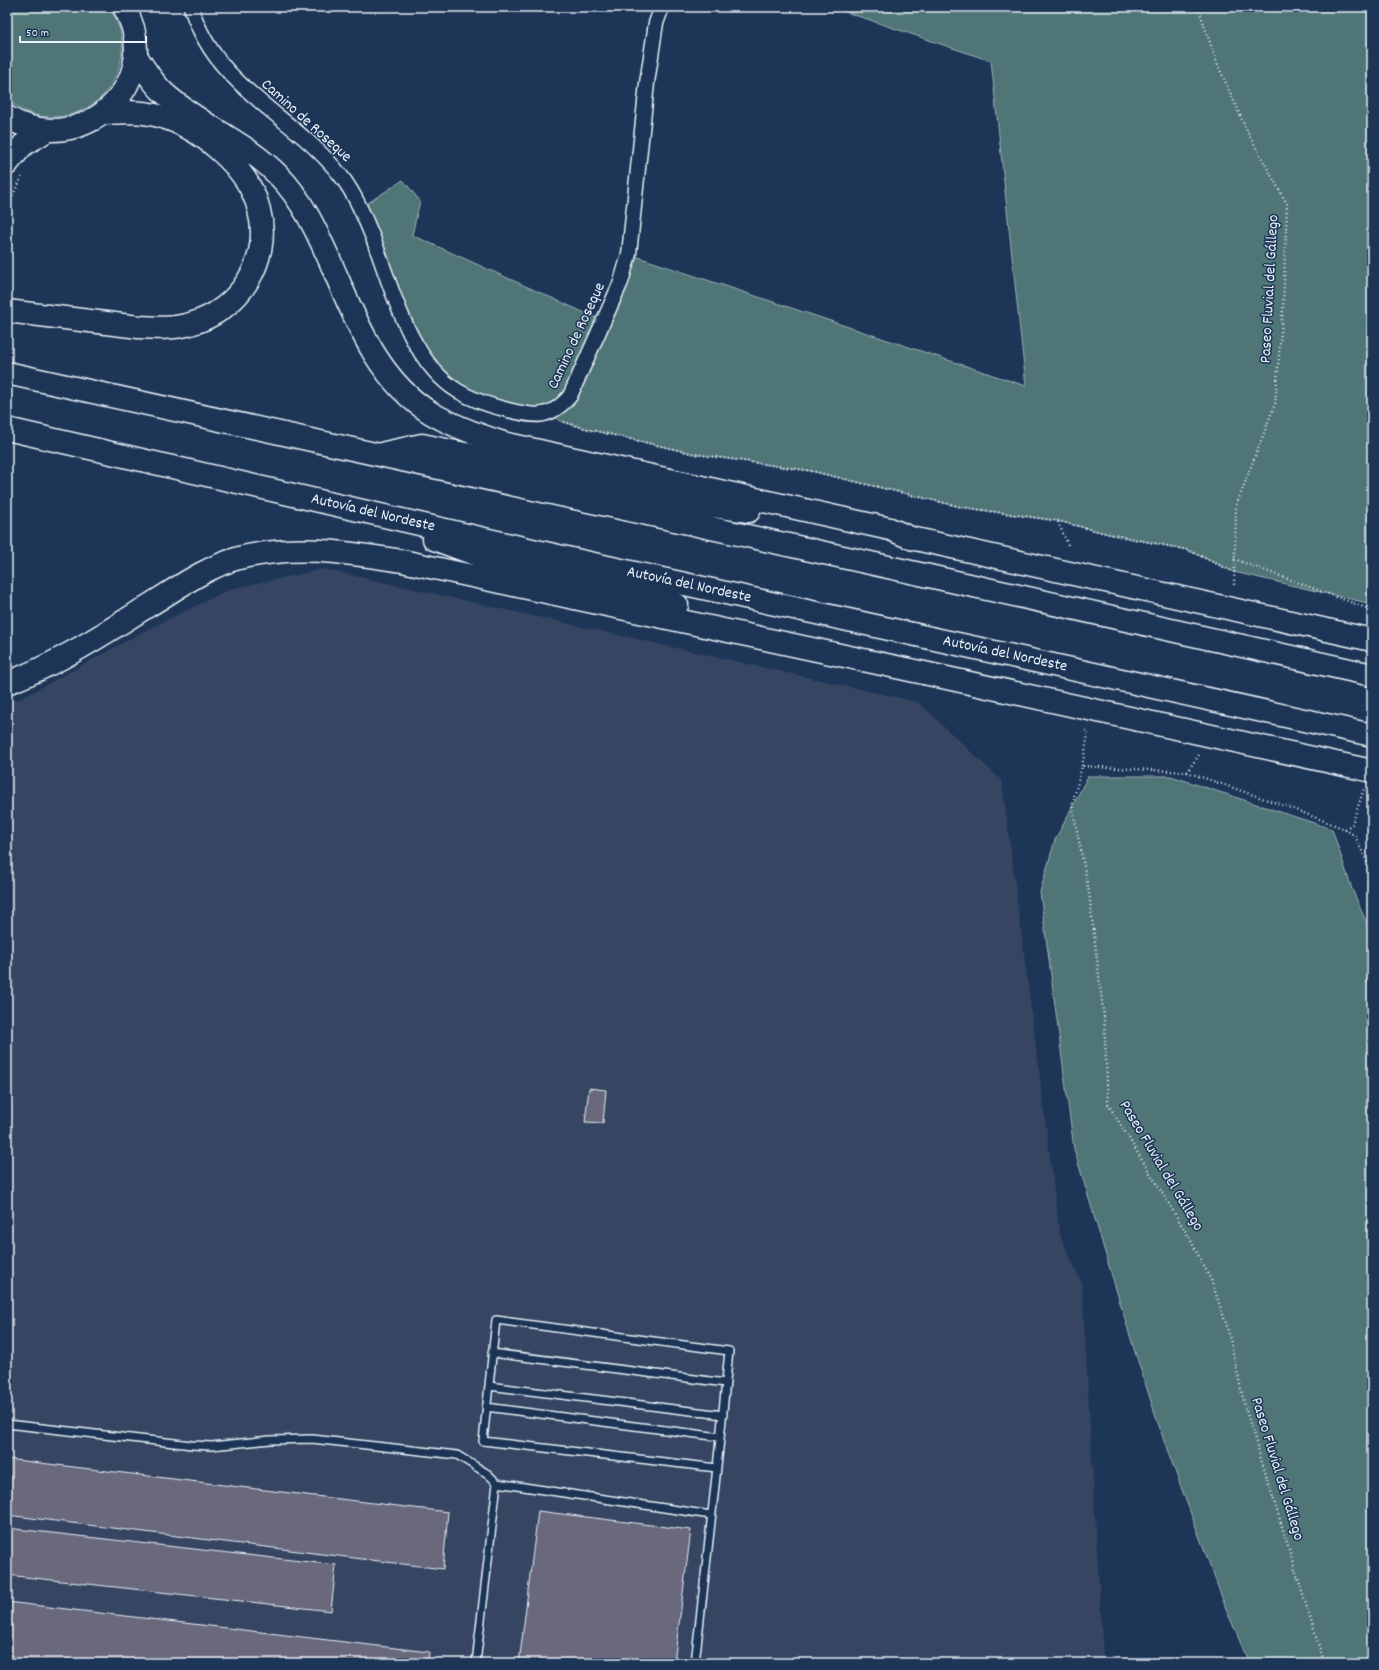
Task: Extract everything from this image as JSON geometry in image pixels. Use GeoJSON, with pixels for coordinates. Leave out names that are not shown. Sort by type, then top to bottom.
{"type":"FeatureCollection","features":[{"type":"Feature","properties":{"kind":"highway"},"geometry":{"type":"LineString","coordinates":[[7,117],[30,128],[46,131],[67,130],[87,124],[104,113],[120,96],[126,86],[135,54],[135,40],[132,26],[124,7]]}},
{"type":"Feature","properties":{"kind":"highway"},"geometry":{"type":"LineString","coordinates":[[135,54],[145,70],[163,92],[191,114],[249,150],[279,176],[292,190],[323,245],[375,357],[406,394],[431,413],[455,425],[503,443],[890,529],[911,538]]}},
{"type":"Feature","properties":{"kind":"highway"},"geometry":{"type":"LineString","coordinates":[[7,311],[139,327],[159,328],[189,325],[209,317],[226,307],[245,286],[254,270],[259,255],[262,237],[260,215],[254,195],[236,167],[203,138],[171,120],[142,113],[104,113]]}},
{"type":"Feature","properties":{"kind":"highway"},"geometry":{"type":"LineString","coordinates":[[16,168],[23,145],[46,131]]}},
{"type":"Feature","properties":{"kind":"highway"},"geometry":{"type":"LineString","coordinates":[[7,373],[1372,675]]}},
{"type":"Feature","properties":{"kind":"highway","name":"Autovía del Nordeste"},"geometry":{"type":"LineString","coordinates":[[7,429],[579,560],[1372,735]]}},
{"type":"Feature","properties":{"kind":"highway"},"geometry":{"type":"LineString","coordinates":[[378,455],[422,445],[707,505],[787,517],[888,537],[911,538],[1372,640]]}},
{"type":"Feature","properties":{"kind":"highway"},"geometry":{"type":"LineString","coordinates":[[360,510],[483,557],[766,628],[848,656]]}},
{"type":"Feature","properties":{"kind":"highway"},"geometry":{"type":"LineString","coordinates":[[7,684],[39,671],[77,651],[174,589],[207,571],[238,559],[269,552],[306,549],[342,552],[402,561],[848,656],[1368,780]]}},
{"type":"Feature","properties":{"kind":"street","name":"Camino de Roseque"},"geometry":{"type":"LineString","coordinates":[[191,7],[201,32],[211,51],[225,69],[252,96],[317,150],[330,163],[350,189],[368,225],[395,301],[417,346],[430,364],[457,390],[494,406],[536,416],[550,414],[562,406],[570,396],[577,384],[621,282],[629,254],[647,82],[656,23],[662,7]]}},
{"type":"Feature","properties":{"kind":"lane"},"geometry":{"type":"LineString","coordinates":[[695,1663],[723,1415],[729,1352],[496,1320],[483,1441],[717,1468]]}},
{"type":"Feature","properties":{"kind":"lane"},"geometry":{"type":"LineString","coordinates":[[492,1353],[726,1383]]}},
{"type":"Feature","properties":{"kind":"lane"},"geometry":{"type":"LineString","coordinates":[[489,1386],[723,1415]]}},
{"type":"Feature","properties":{"kind":"lane"},"geometry":{"type":"LineString","coordinates":[[486,1407],[720,1436]]}},
{"type":"Feature","properties":{"kind":"lane"},"geometry":{"type":"LineString","coordinates":[[7,1424],[192,1446],[211,1446],[270,1440],[312,1439],[442,1453],[457,1455],[488,1474],[497,1483],[711,1515]]}},
{"type":"Feature","properties":{"kind":"lane"},"geometry":{"type":"LineString","coordinates":[[476,1663],[497,1483]]}},
{"type":"Feature","properties":{"kind":"path","name":"Paseo Fluvial del Gállego"},"geometry":{"type":"LineString","coordinates":[[1198,7],[1218,64],[1248,133],[1287,204],[1283,308],[1274,404],[1236,506],[1234,585]]}},
{"type":"Feature","properties":{"kind":"path"},"geometry":{"type":"LineString","coordinates":[[7,206],[16,168]]}},
{"type":"Feature","properties":{"kind":"path"},"geometry":{"type":"LineString","coordinates":[[550,414],[560,421],[591,430],[695,454],[811,471],[961,507],[1058,521],[1109,534],[1188,550],[1234,572]]}},
{"type":"Feature","properties":{"kind":"path"},"geometry":{"type":"LineString","coordinates":[[1058,521],[1068,545]]}},
{"type":"Feature","properties":{"kind":"path"},"geometry":{"type":"LineString","coordinates":[[1234,559],[1372,610]]}},
{"type":"Feature","properties":{"kind":"path"},"geometry":{"type":"LineString","coordinates":[[1199,755],[1187,772],[1288,806],[1345,829],[1355,836],[1368,864],[1372,908]]}},
{"type":"Feature","properties":{"kind":"path","name":"Paseo Fluvial del Gállego"},"geometry":{"type":"LineString","coordinates":[[1187,772],[1082,766],[1072,805],[1089,892],[1104,1018],[1108,1104],[1189,1237],[1211,1280],[1227,1326],[1245,1407],[1325,1663]]}},
{"type":"Feature","properties":{"kind":"path"},"geometry":{"type":"LineString","coordinates":[[1345,829],[1352,824],[1368,780]]}},
{"type":"Feature","properties":{"kind":"path"},"geometry":{"type":"LineString","coordinates":[[1372,954],[1368,982],[1372,992]]}},
{"type":"Feature","properties":{"kind":"shaded area"},"geometry":{"type":"Polygon","coordinates":[[[324,569],[918,702],[1002,781],[1060,1235],[1082,1283],[1103,1655],[1108,1663],[7,1663],[7,701],[20,699],[148,629],[230,589],[324,569]]]}},
{"type":"Feature","properties":{"kind":"green space"},"geometry":{"type":"Polygon","coordinates":[[[7,7],[109,7],[119,27],[122,47],[119,67],[111,84],[99,99],[82,110],[62,116],[40,116],[31,114],[7,100],[7,7]]]}},
{"type":"Feature","properties":{"kind":"green space"},"geometry":{"type":"Polygon","coordinates":[[[831,7],[1372,7],[1372,604],[1234,572],[1187,550],[1109,534],[1058,521],[961,507],[811,471],[695,454],[591,430],[560,421],[549,413],[493,406],[430,364],[360,208],[403,180],[420,201],[412,235],[603,321],[629,254],[1026,386],[991,61],[831,7]]]}},
{"type":"Feature","properties":{"kind":"green space"},"geometry":{"type":"Polygon","coordinates":[[[1088,776],[1171,776],[1332,829],[1352,889],[1368,926],[1372,921],[1372,1663],[1249,1663],[1227,1611],[1164,1441],[1134,1349],[1074,1149],[1040,892],[1055,840],[1088,776]]]}},
{"type":"Feature","properties":{"kind":"building"},"geometry":{"type":"Polygon","coordinates":[[[589,1088],[606,1090],[603,1123],[585,1122],[589,1088]]]}},
{"type":"Feature","properties":{"kind":"building"},"geometry":{"type":"Polygon","coordinates":[[[7,1459],[448,1512],[443,1569],[7,1515],[7,1459]]]}},
{"type":"Feature","properties":{"kind":"building"},"geometry":{"type":"Polygon","coordinates":[[[538,1511],[691,1530],[674,1663],[519,1663],[538,1511]]]}},
{"type":"Feature","properties":{"kind":"building"},"geometry":{"type":"Polygon","coordinates":[[[7,1528],[336,1565],[331,1611],[7,1575],[7,1528]]]}},
{"type":"Feature","properties":{"kind":"building"},"geometry":{"type":"Polygon","coordinates":[[[7,1602],[429,1652],[428,1663],[7,1663],[7,1602]]]}}]}
